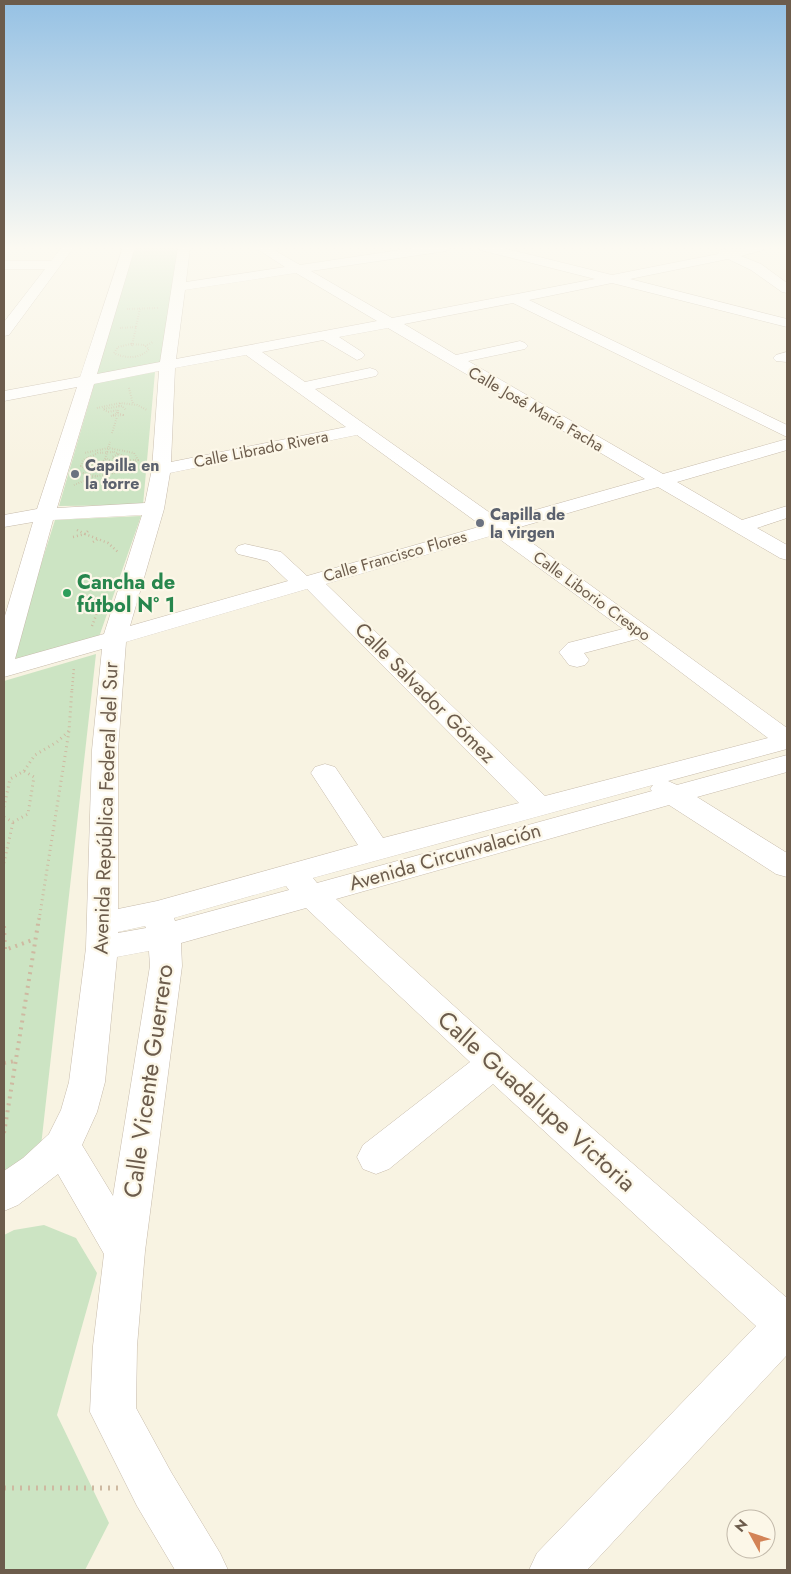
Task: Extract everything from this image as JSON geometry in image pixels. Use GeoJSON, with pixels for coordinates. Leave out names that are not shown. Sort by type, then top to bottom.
{"type":"FeatureCollection","features":[{"type":"Feature","properties":{"kind":"street"},"geometry":{"type":"LineString","coordinates":[[4,658],[45,514],[106,320]]}},
{"type":"Feature","properties":{"kind":"street","name":"Avenida República Federal del Sur"},"geometry":{"type":"LineString","coordinates":[[4,1193],[37,1170],[62,1146],[79,1112],[87,1082],[101,936],[105,750],[112,659],[103,633],[154,509],[161,469],[173,320]]}},
{"type":"Feature","properties":{"kind":"street","name":"Calle José María Facha"},"geometry":{"type":"LineString","coordinates":[[386,320],[787,554]]}},
{"type":"Feature","properties":{"kind":"street"},"geometry":{"type":"LineString","coordinates":[[4,396],[403,320]]}},
{"type":"Feature","properties":{"kind":"street"},"geometry":{"type":"LineString","coordinates":[[559,320],[787,432]]}},
{"type":"Feature","properties":{"kind":"street"},"geometry":{"type":"LineString","coordinates":[[326,335],[357,355]]}},
{"type":"Feature","properties":{"kind":"street"},"geometry":{"type":"LineString","coordinates":[[452,360],[520,346]]}},
{"type":"Feature","properties":{"kind":"street","name":"Calle Liborio Crespo"},"geometry":{"type":"LineString","coordinates":[[250,350],[641,631],[787,740]]}},
{"type":"Feature","properties":{"kind":"street"},"geometry":{"type":"LineString","coordinates":[[302,387],[370,372]]}},
{"type":"Feature","properties":{"kind":"street","name":"Calle Librado Rivera"},"geometry":{"type":"LineString","coordinates":[[161,469],[361,430]]}},
{"type":"Feature","properties":{"kind":"street","name":"Calle Francisco Flores"},"geometry":{"type":"LineString","coordinates":[[4,670],[103,633],[306,582],[495,526],[787,444]]}},
{"type":"Feature","properties":{"kind":"street"},"geometry":{"type":"LineString","coordinates":[[4,521],[45,514],[154,509]]}},
{"type":"Feature","properties":{"kind":"street"},"geometry":{"type":"LineString","coordinates":[[740,527],[787,512]]}},
{"type":"Feature","properties":{"kind":"street","name":"Calle Salvador Gómez"},"geometry":{"type":"LineString","coordinates":[[245,550],[274,556],[306,582],[539,806]]}},
{"type":"Feature","properties":{"kind":"street"},"geometry":{"type":"LineString","coordinates":[[577,660],[571,652],[576,648],[641,631]]}},
{"type":"Feature","properties":{"kind":"street","name":"Avenida Circunvalación"},"geometry":{"type":"LineString","coordinates":[[300,884],[376,850],[481,835],[539,806],[787,740]]}},
{"type":"Feature","properties":{"kind":"street","name":"Avenida Circunvalación"},"geometry":{"type":"LineString","coordinates":[[101,936],[161,924],[481,835],[673,795],[787,763]]}},
{"type":"Feature","properties":{"kind":"street"},"geometry":{"type":"LineString","coordinates":[[325,773],[376,850]]}},
{"type":"Feature","properties":{"kind":"street"},"geometry":{"type":"LineString","coordinates":[[646,778],[787,867]]}},
{"type":"Feature","properties":{"kind":"street","name":"Calle Guadalupe Victoria"},"geometry":{"type":"LineString","coordinates":[[300,884],[494,1063],[787,1325]]}},
{"type":"Feature","properties":{"kind":"street","name":"Calle Vicente Guerrero"},"geometry":{"type":"LineString","coordinates":[[161,924],[166,966],[126,1251],[115,1346],[113,1412],[154,1489],[203,1570]]}},
{"type":"Feature","properties":{"kind":"street"},"geometry":{"type":"LineString","coordinates":[[376,1157],[494,1063]]}},
{"type":"Feature","properties":{"kind":"street","name":"Calle Vicente Guerrero"},"geometry":{"type":"LineString","coordinates":[[62,1146],[126,1251]]}},
{"type":"Feature","properties":{"kind":"street"},"geometry":{"type":"LineString","coordinates":[[554,1570],[787,1325]]}},
{"type":"Feature","properties":{"kind":"path"},"geometry":{"type":"LineString","coordinates":[[132,345],[137,320]]}},
{"type":"Feature","properties":{"kind":"path"},"geometry":{"type":"LineString","coordinates":[[132,345],[144,345],[149,350],[142,355],[132,357],[114,353],[118,347],[132,345]]}},
{"type":"Feature","properties":{"kind":"path"},"geometry":{"type":"LineString","coordinates":[[129,386],[132,404]]}},
{"type":"Feature","properties":{"kind":"path"},"geometry":{"type":"LineString","coordinates":[[97,408],[132,404],[145,408],[149,413]]}},
{"type":"Feature","properties":{"kind":"path"},"geometry":{"type":"LineString","coordinates":[[120,405],[125,406],[125,410],[108,412],[103,409],[120,405]]}},
{"type":"Feature","properties":{"kind":"path"},"geometry":{"type":"LineString","coordinates":[[117,417],[112,415],[118,411]]}},
{"type":"Feature","properties":{"kind":"path"},"geometry":{"type":"LineString","coordinates":[[112,433],[117,417],[123,414],[118,411]]}},
{"type":"Feature","properties":{"kind":"path"},"geometry":{"type":"LineString","coordinates":[[104,464],[99,462],[105,459],[110,442]]}},
{"type":"Feature","properties":{"kind":"path"},"geometry":{"type":"LineString","coordinates":[[79,456],[92,450],[109,448],[131,451],[138,460]]}},
{"type":"Feature","properties":{"kind":"path"},"geometry":{"type":"LineString","coordinates":[[108,452],[119,453],[127,462],[118,469],[102,472],[86,470],[81,464],[86,457],[108,452]]}},
{"type":"Feature","properties":{"kind":"path"},"geometry":{"type":"LineString","coordinates":[[117,464],[117,460],[112,458],[119,453]]}},
{"type":"Feature","properties":{"kind":"path"},"geometry":{"type":"LineString","coordinates":[[86,457],[94,460],[93,466]]}},
{"type":"Feature","properties":{"kind":"path"},"geometry":{"type":"LineString","coordinates":[[104,464],[111,461],[105,459]]}},
{"type":"Feature","properties":{"kind":"path"},"geometry":{"type":"LineString","coordinates":[[86,470],[93,466],[112,467],[117,464],[138,460]]}},
{"type":"Feature","properties":{"kind":"path"},"geometry":{"type":"LineString","coordinates":[[74,470],[84,475],[102,476],[126,471],[135,465],[138,460]]}},
{"type":"Feature","properties":{"kind":"path"},"geometry":{"type":"LineString","coordinates":[[112,467],[118,469]]}},
{"type":"Feature","properties":{"kind":"path"},"geometry":{"type":"LineString","coordinates":[[72,488],[80,482],[96,476]]}},
{"type":"Feature","properties":{"kind":"path"},"geometry":{"type":"LineString","coordinates":[[73,537],[85,534],[89,530]]}},
{"type":"Feature","properties":{"kind":"path"},"geometry":{"type":"LineString","coordinates":[[85,534],[108,543],[119,553],[116,562]]}},
{"type":"Feature","properties":{"kind":"path"},"geometry":{"type":"LineString","coordinates":[[93,542],[98,539]]}},
{"type":"Feature","properties":{"kind":"path"},"geometry":{"type":"LineString","coordinates":[[103,596],[103,633]]}},
{"type":"Feature","properties":{"kind":"path"},"geometry":{"type":"LineString","coordinates":[[4,1133],[69,730],[76,668],[69,663]]}},
{"type":"Feature","properties":{"kind":"path"},"geometry":{"type":"LineString","coordinates":[[4,806],[10,779],[24,771],[35,755],[57,742],[69,730]]}},
{"type":"Feature","properties":{"kind":"path"},"geometry":{"type":"LineString","coordinates":[[4,863],[13,822],[28,814],[34,777],[24,771]]}},
{"type":"Feature","properties":{"kind":"path"},"geometry":{"type":"LineString","coordinates":[[4,817],[13,822]]}},
{"type":"Feature","properties":{"kind":"path"},"geometry":{"type":"LineString","coordinates":[[4,926],[4,950],[35,939]]}},
{"type":"Feature","properties":{"kind":"path"},"geometry":{"type":"LineString","coordinates":[[4,1063],[15,1060]]}},
{"type":"Feature","properties":{"kind":"path"},"geometry":{"type":"LineString","coordinates":[[4,1488],[154,1489]]}},
{"type":"Feature","properties":{"kind":"green space"},"geometry":{"type":"Polygon","coordinates":[[[112,320],[169,320],[161,366],[95,377],[112,320]]]}},
{"type":"Feature","properties":{"kind":"green space"},"geometry":{"type":"Polygon","coordinates":[[[155,372],[143,505],[59,506],[95,382],[155,372]]]}},
{"type":"Feature","properties":{"kind":"green space"},"geometry":{"type":"Polygon","coordinates":[[[141,516],[99,637],[6,662],[29,603],[55,520],[141,516]]]}},
{"type":"Feature","properties":{"kind":"green space"},"geometry":{"type":"Polygon","coordinates":[[[96,654],[40,1155],[4,1181],[4,681],[96,654]]]}},
{"type":"Feature","properties":{"kind":"green space"},"geometry":{"type":"Polygon","coordinates":[[[44,1225],[76,1238],[97,1273],[57,1415],[109,1523],[85,1570],[4,1570],[4,1235],[14,1230],[44,1225]]]}},
{"type":"Feature","properties":{"kind":"place","name":"Capilla en la torre"},"geometry":{"type":"Point","coordinates":[75,474]}},
{"type":"Feature","properties":{"kind":"place","name":"Capilla de la virgen"},"geometry":{"type":"Point","coordinates":[480,523]}},
{"type":"Feature","properties":{"kind":"place","name":"Cancha de fútbol N° 1"},"geometry":{"type":"Point","coordinates":[67,593]}}]}
